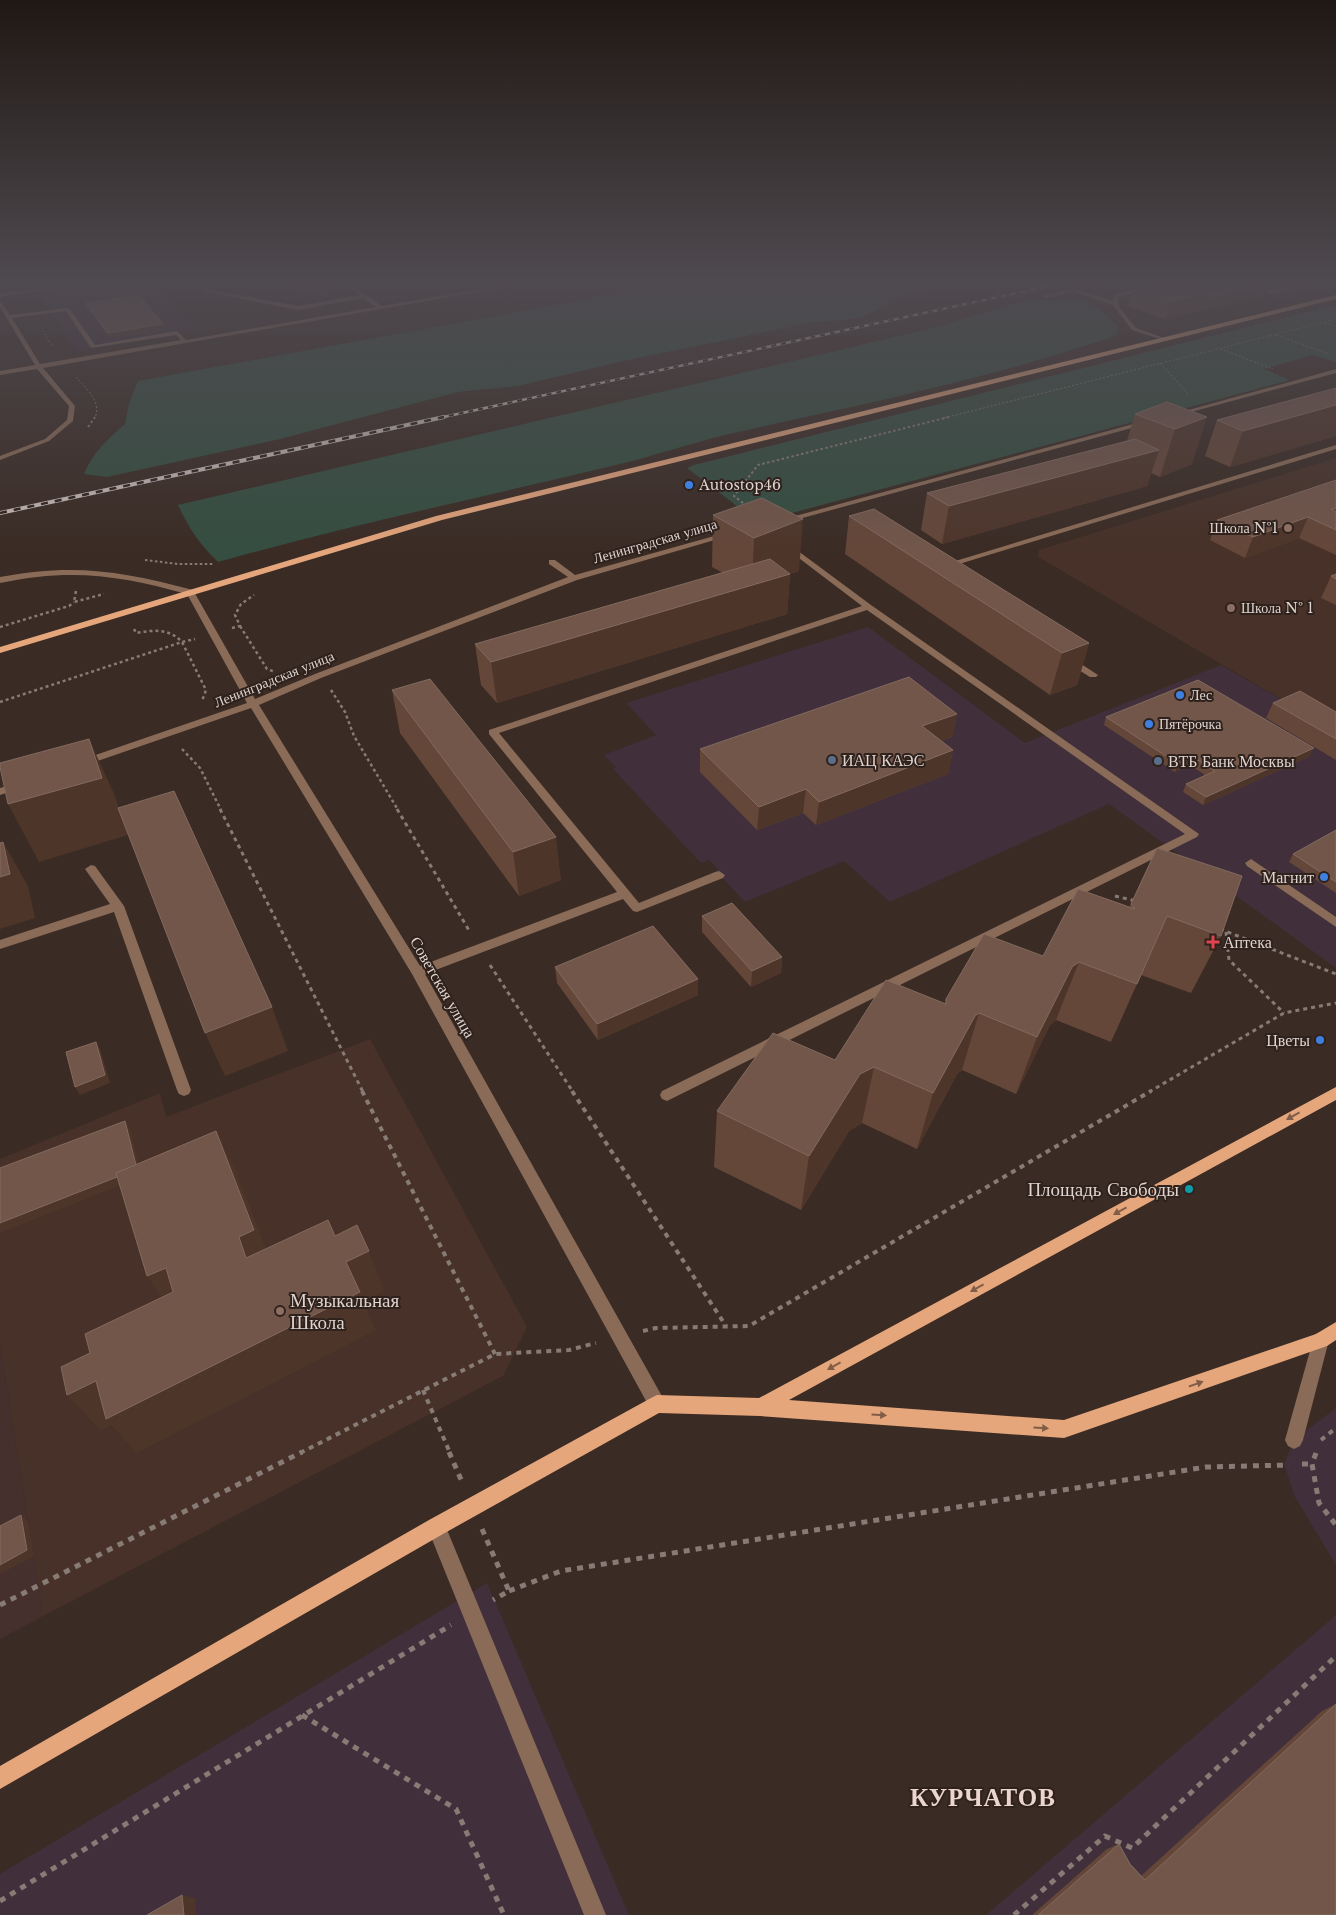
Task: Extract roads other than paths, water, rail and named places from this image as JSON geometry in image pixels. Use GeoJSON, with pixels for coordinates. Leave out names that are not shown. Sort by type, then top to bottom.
{"type":"FeatureCollection","features":[{"type":"Feature","properties":{"kind":"main road"},"geometry":{"type":"LineString","coordinates":[[0,650],[439,518],[1032,372]]}},
{"type":"Feature","properties":{"kind":"main road"},"geometry":{"type":"LineString","coordinates":[[760,1407],[1336,1093]]}},
{"type":"Feature","properties":{"kind":"main road"},"geometry":{"type":"LineString","coordinates":[[0,1778],[436,1527],[657,1404],[760,1407],[1064,1429],[1321,1340],[1336,1330]]}},
{"type":"Feature","properties":{"kind":"street"},"geometry":{"type":"LineString","coordinates":[[0,458],[47,440],[70,421],[72,406],[44,372]]}},
{"type":"Feature","properties":{"kind":"street"},"geometry":{"type":"LineString","coordinates":[[1162,418],[1331,372]]}},
{"type":"Feature","properties":{"kind":"street"},"geometry":{"type":"LineString","coordinates":[[1318,376],[1327,380]]}},
{"type":"Feature","properties":{"kind":"street"},"geometry":{"type":"LineString","coordinates":[[667,1095],[1193,834],[868,607],[771,529],[835,506],[1153,421]]}},
{"type":"Feature","properties":{"kind":"street"},"geometry":{"type":"LineString","coordinates":[[938,567],[1336,447]]}},
{"type":"Feature","properties":{"kind":"street"},"geometry":{"type":"LineString","coordinates":[[835,506],[849,516]]}},
{"type":"Feature","properties":{"kind":"street","name":"Ленинградская улица"},"geometry":{"type":"LineString","coordinates":[[74,766],[253,704],[318,676],[574,578],[741,531]]}},
{"type":"Feature","properties":{"kind":"street"},"geometry":{"type":"LineString","coordinates":[[552,562],[574,578]]}},
{"type":"Feature","properties":{"kind":"street"},"geometry":{"type":"LineString","coordinates":[[0,580],[24,574],[70,570],[110,573],[156,582],[190,592]]}},
{"type":"Feature","properties":{"kind":"street","name":"Советская улица"},"geometry":{"type":"LineString","coordinates":[[190,592],[253,704],[417,972],[657,1404]]}},
{"type":"Feature","properties":{"kind":"street"},"geometry":{"type":"LineString","coordinates":[[719,875],[637,908],[492,732],[868,607]]}},
{"type":"Feature","properties":{"kind":"street"},"geometry":{"type":"LineString","coordinates":[[1060,654],[1093,675]]}},
{"type":"Feature","properties":{"kind":"street"},"geometry":{"type":"LineString","coordinates":[[0,792],[28,782]]}},
{"type":"Feature","properties":{"kind":"street"},"geometry":{"type":"LineString","coordinates":[[1251,863],[1336,922]]}},
{"type":"Feature","properties":{"kind":"street"},"geometry":{"type":"LineString","coordinates":[[91,869],[118,906],[184,1090]]}},
{"type":"Feature","properties":{"kind":"street"},"geometry":{"type":"LineString","coordinates":[[417,972],[625,894]]}},
{"type":"Feature","properties":{"kind":"street"},"geometry":{"type":"LineString","coordinates":[[0,945],[118,906]]}},
{"type":"Feature","properties":{"kind":"street"},"geometry":{"type":"LineString","coordinates":[[1294,1440],[1321,1340]]}},
{"type":"Feature","properties":{"kind":"street"},"geometry":{"type":"LineString","coordinates":[[436,1527],[595,1915]]}},
{"type":"Feature","properties":{"kind":"railway"},"geometry":{"type":"LineString","coordinates":[[439,418],[650,372]]}},
{"type":"Feature","properties":{"kind":"railway"},"geometry":{"type":"LineString","coordinates":[[0,513],[444,417]]}},
{"type":"Feature","properties":{"kind":"place","name":"Autostop46"},"geometry":{"type":"Point","coordinates":[689,485]}},
{"type":"Feature","properties":{"kind":"place","name":"Школа №1"},"geometry":{"type":"Point","coordinates":[1288,528]}},
{"type":"Feature","properties":{"kind":"place","name":"Школа № 1"},"geometry":{"type":"Point","coordinates":[1231,608]}},
{"type":"Feature","properties":{"kind":"place","name":"Лес"},"geometry":{"type":"Point","coordinates":[1180,695]}},
{"type":"Feature","properties":{"kind":"place","name":"Пятёрочка"},"geometry":{"type":"Point","coordinates":[1149,724]}},
{"type":"Feature","properties":{"kind":"place","name":"ИАЦ КАЭС"},"geometry":{"type":"Point","coordinates":[832,760]}},
{"type":"Feature","properties":{"kind":"place","name":"ВТБ Банк Москвы"},"geometry":{"type":"Point","coordinates":[1158,761]}},
{"type":"Feature","properties":{"kind":"place","name":"Магнит"},"geometry":{"type":"Point","coordinates":[1324,877]}},
{"type":"Feature","properties":{"kind":"place","name":"Аптека"},"geometry":{"type":"Point","coordinates":[1213,942]}},
{"type":"Feature","properties":{"kind":"place","name":"Цветы"},"geometry":{"type":"Point","coordinates":[1320,1040]}},
{"type":"Feature","properties":{"kind":"place","name":"Площадь Свободы"},"geometry":{"type":"Point","coordinates":[1189,1189]}},
{"type":"Feature","properties":{"kind":"place","name":"Музыкальная Школа"},"geometry":{"type":"Point","coordinates":[280,1311]}},
{"type":"Feature","properties":{"kind":"district","name":"КУРЧАТОВ"},"geometry":{"type":"Point","coordinates":[983,1797]}}]}
